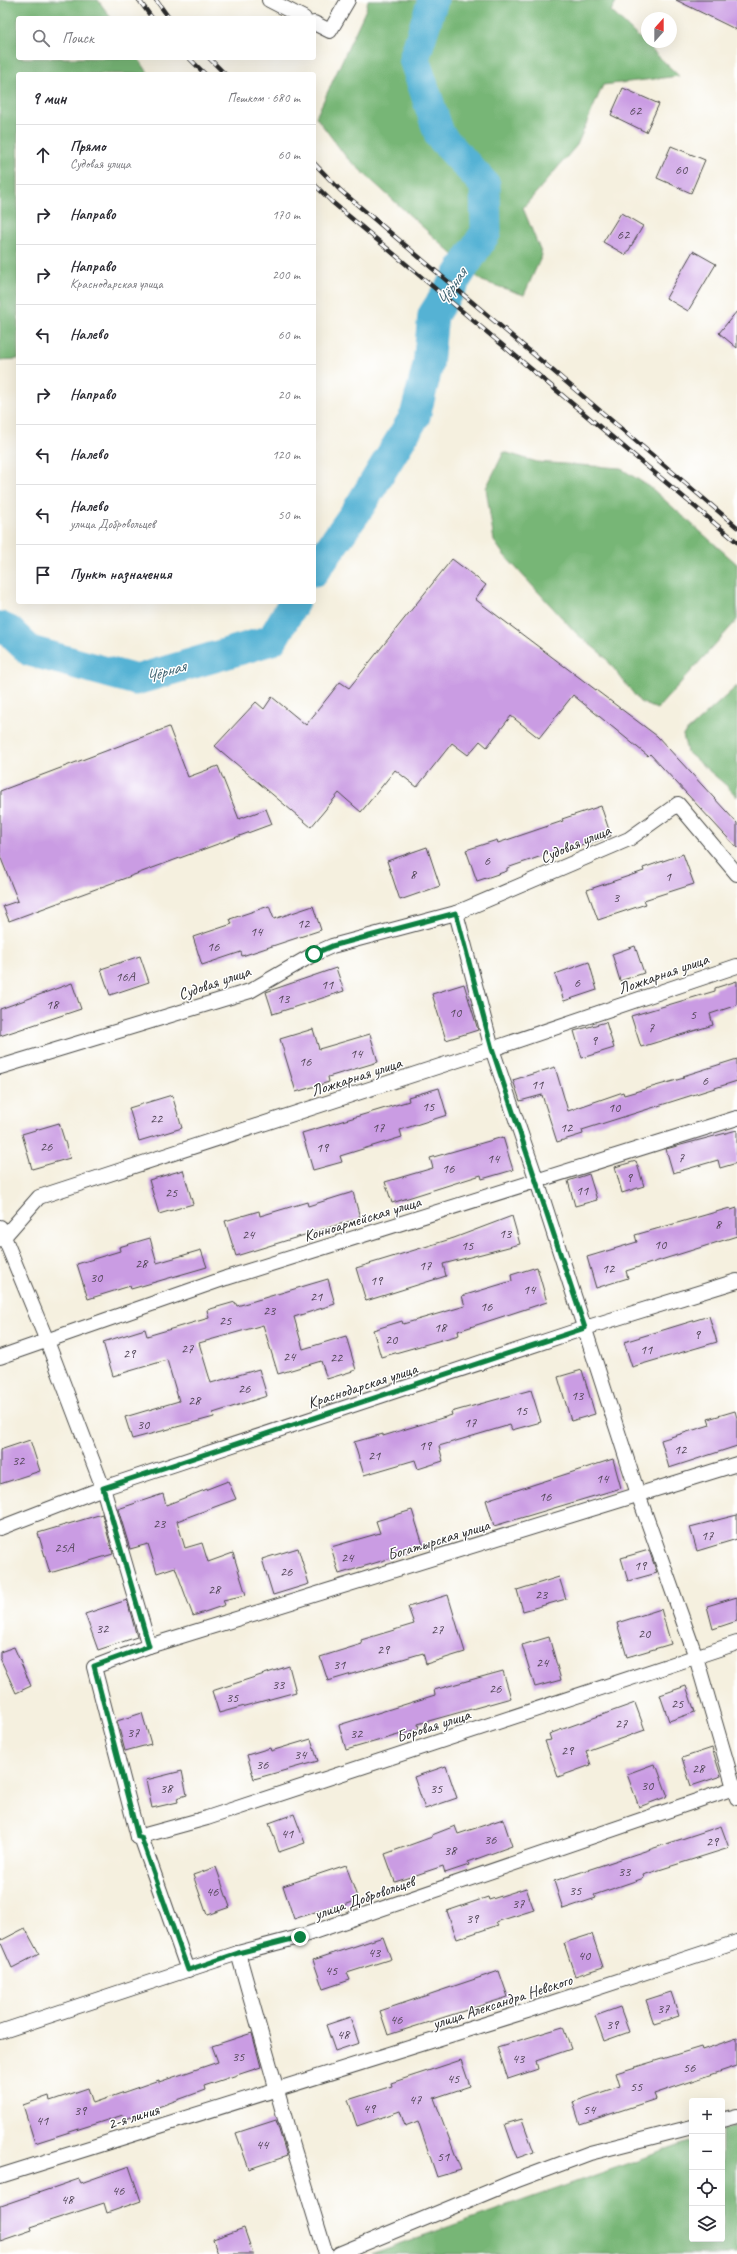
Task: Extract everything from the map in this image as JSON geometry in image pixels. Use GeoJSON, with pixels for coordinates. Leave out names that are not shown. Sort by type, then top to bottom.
{"type":"FeatureCollection","features":[{"type":"Feature","properties":{"kind":"street"},"geometry":{"type":"LineString","coordinates":[[269,0],[300,16]]}},
{"type":"Feature","properties":{"kind":"street"},"geometry":{"type":"LineString","coordinates":[[316,24],[330,31],[348,0]]}},
{"type":"Feature","properties":{"kind":"street","name":"Судовая улица"},"geometry":{"type":"LineString","coordinates":[[0,1067],[250,991],[314,954],[332,946],[456,913],[629,839],[678,804],[737,874]]}},
{"type":"Feature","properties":{"kind":"street"},"geometry":{"type":"LineString","coordinates":[[456,913],[492,1049],[537,1181],[638,1494],[696,1657],[736,1791]]}},
{"type":"Feature","properties":{"kind":"street","name":"Ложкарная улица"},"geometry":{"type":"LineString","coordinates":[[1,1235],[39,1197],[492,1049],[737,966]]}},
{"type":"Feature","properties":{"kind":"street","name":"Конноармейская улица"},"geometry":{"type":"LineString","coordinates":[[0,1357],[226,1278],[737,1118]]}},
{"type":"Feature","properties":{"kind":"street"},"geometry":{"type":"LineString","coordinates":[[1,1235],[47,1341],[103,1488],[149,1646]]}},
{"type":"Feature","properties":{"kind":"street","name":"Краснодарская улица"},"geometry":{"type":"LineString","coordinates":[[0,1528],[103,1488],[585,1328],[737,1281]]}},
{"type":"Feature","properties":{"kind":"street","name":"Богатырская улица"},"geometry":{"type":"LineString","coordinates":[[138,1837],[94,1666],[149,1646],[737,1464]]}},
{"type":"Feature","properties":{"kind":"street","name":"Боровая улица"},"geometry":{"type":"LineString","coordinates":[[138,1837],[207,1818],[737,1643]]}},
{"type":"Feature","properties":{"kind":"street","name":"улица Добровольцев"},"geometry":{"type":"LineString","coordinates":[[0,2032],[238,1953],[300,1937],[736,1791]]}},
{"type":"Feature","properties":{"kind":"street"},"geometry":{"type":"LineString","coordinates":[[138,1837],[141,1837],[188,1970]]}},
{"type":"Feature","properties":{"kind":"street","name":"улица Александра Невского"},"geometry":{"type":"LineString","coordinates":[[276,2090],[737,1942]]}},
{"type":"Feature","properties":{"kind":"street"},"geometry":{"type":"LineString","coordinates":[[238,1953],[276,2090],[326,2254]]}},
{"type":"Feature","properties":{"kind":"street","name":"2-я линия"},"geometry":{"type":"LineString","coordinates":[[0,2176],[276,2090]]}},
{"type":"Feature","properties":{"kind":"street"},"geometry":{"type":"LineString","coordinates":[[725,2119],[737,2116]]}},
{"type":"Feature","properties":{"kind":"street"},"geometry":{"type":"LineString","coordinates":[[339,2254],[515,2181],[590,2153],[689,2129]]}},
{"type":"Feature","properties":{"kind":"green space"},"geometry":{"type":"Polygon","coordinates":[[[0,0],[98,0],[110,16],[16,16],[16,60],[139,60],[148,72],[16,72],[16,359],[0,360],[0,0]]]}},
{"type":"Feature","properties":{"kind":"green space"},"geometry":{"type":"Polygon","coordinates":[[[368,0],[617,0],[611,11],[641,40],[641,48],[650,48],[679,76],[603,85],[577,145],[523,208],[542,255],[524,295],[482,281],[347,158],[316,117],[366,9],[368,0]]]}},
{"type":"Feature","properties":{"kind":"green space"},"geometry":{"type":"Polygon","coordinates":[[[504,452],[537,462],[620,468],[650,487],[737,564],[737,620],[657,709],[640,702],[604,656],[577,634],[504,555],[494,541],[486,488],[504,452]]]}},
{"type":"Feature","properties":{"kind":"green space"},"geometry":{"type":"Polygon","coordinates":[[[737,686],[737,797],[727,786],[687,752],[683,735],[737,686]]]}},
{"type":"Feature","properties":{"kind":"green space"},"geometry":{"type":"Polygon","coordinates":[[[737,2125],[737,2254],[371,2254],[689,2142],[689,2242],[725,2242],[725,2129],[737,2125]]]}},
{"type":"Feature","properties":{"kind":"building"},"geometry":{"type":"Polygon","coordinates":[[[676,0],[737,0],[737,30],[676,0]]]}},
{"type":"Feature","properties":{"kind":"building"},"geometry":{"type":"Polygon","coordinates":[[[623,88],[659,104],[646,132],[611,115],[623,88]]]}},
{"type":"Feature","properties":{"kind":"building"},"geometry":{"type":"Polygon","coordinates":[[[671,146],[705,160],[691,193],[657,178],[671,146]]]}},
{"type":"Feature","properties":{"kind":"building"},"geometry":{"type":"Polygon","coordinates":[[[621,213],[643,226],[626,255],[603,242],[621,213]]]}},
{"type":"Feature","properties":{"kind":"building"},"geometry":{"type":"Polygon","coordinates":[[[693,251],[716,264],[688,311],[666,298],[693,251]]]}},
{"type":"Feature","properties":{"kind":"building"},"geometry":{"type":"Polygon","coordinates":[[[737,311],[737,348],[719,333],[737,311]]]}},
{"type":"Feature","properties":{"kind":"building"},"geometry":{"type":"Polygon","coordinates":[[[452,559],[486,585],[475,599],[657,736],[737,823],[737,848],[650,754],[648,756],[573,695],[539,738],[511,716],[487,747],[480,741],[468,755],[452,743],[417,787],[395,770],[361,812],[339,793],[311,827],[215,746],[256,702],[264,709],[272,697],[306,725],[340,682],[349,688],[452,559]]]}},
{"type":"Feature","properties":{"kind":"building"},"geometry":{"type":"Polygon","coordinates":[[[169,727],[188,777],[218,766],[239,819],[266,809],[272,824],[9,921],[3,906],[18,901],[0,856],[0,791],[169,727]]]}},
{"type":"Feature","properties":{"kind":"building"},"geometry":{"type":"Polygon","coordinates":[[[601,806],[611,836],[572,849],[571,846],[507,868],[507,871],[477,881],[466,850],[497,840],[498,843],[563,821],[562,819],[601,806]]]}},
{"type":"Feature","properties":{"kind":"building"},"geometry":{"type":"Polygon","coordinates":[[[427,847],[440,886],[400,900],[387,861],[427,847]]]}},
{"type":"Feature","properties":{"kind":"building"},"geometry":{"type":"Polygon","coordinates":[[[683,854],[694,884],[644,900],[646,904],[598,920],[587,890],[644,871],[643,868],[683,854]]]}},
{"type":"Feature","properties":{"kind":"building"},"geometry":{"type":"Polygon","coordinates":[[[269,906],[274,919],[313,906],[321,930],[242,956],[241,952],[202,965],[193,937],[232,924],[230,919],[269,906]]]}},
{"type":"Feature","properties":{"kind":"building"},"geometry":{"type":"Polygon","coordinates":[[[635,946],[644,973],[620,981],[612,954],[635,946]]]}},
{"type":"Feature","properties":{"kind":"building"},"geometry":{"type":"Polygon","coordinates":[[[140,956],[149,982],[110,995],[101,969],[140,956]]]}},
{"type":"Feature","properties":{"kind":"building"},"geometry":{"type":"Polygon","coordinates":[[[589,962],[597,990],[564,1001],[555,974],[589,962]]]}},
{"type":"Feature","properties":{"kind":"building"},"geometry":{"type":"Polygon","coordinates":[[[336,968],[344,991],[273,1014],[266,992],[336,968]]]}},
{"type":"Feature","properties":{"kind":"building"},"geometry":{"type":"Polygon","coordinates":[[[737,981],[737,1005],[710,1014],[713,1025],[641,1047],[631,1016],[715,991],[715,988],[737,981]]]}},
{"type":"Feature","properties":{"kind":"building"},"geometry":{"type":"Polygon","coordinates":[[[72,983],[81,1009],[0,1036],[0,1009],[72,983]]]}},
{"type":"Feature","properties":{"kind":"building"},"geometry":{"type":"Polygon","coordinates":[[[464,984],[478,1030],[446,1040],[432,994],[464,984]]]}},
{"type":"Feature","properties":{"kind":"building"},"geometry":{"type":"Polygon","coordinates":[[[606,1022],[614,1048],[582,1058],[574,1031],[606,1022]]]}},
{"type":"Feature","properties":{"kind":"building"},"geometry":{"type":"Polygon","coordinates":[[[313,1029],[319,1049],[370,1034],[378,1062],[328,1077],[329,1082],[296,1092],[280,1039],[313,1029]]]}},
{"type":"Feature","properties":{"kind":"building"},"geometry":{"type":"Polygon","coordinates":[[[737,1059],[737,1081],[582,1130],[583,1134],[557,1142],[542,1095],[520,1101],[513,1080],[555,1067],[568,1111],[623,1092],[624,1095],[684,1078],[683,1076],[737,1059]]]}},
{"type":"Feature","properties":{"kind":"building"},"geometry":{"type":"Polygon","coordinates":[[[439,1088],[447,1115],[400,1130],[402,1137],[340,1156],[342,1162],[313,1170],[302,1133],[409,1101],[408,1097],[439,1088]]]}},
{"type":"Feature","properties":{"kind":"building"},"geometry":{"type":"Polygon","coordinates":[[[172,1095],[182,1128],[139,1141],[129,1108],[172,1095]]]}},
{"type":"Feature","properties":{"kind":"building"},"geometry":{"type":"Polygon","coordinates":[[[59,1123],[70,1158],[32,1169],[22,1134],[59,1123]]]}},
{"type":"Feature","properties":{"kind":"building"},"geometry":{"type":"Polygon","coordinates":[[[737,1130],[737,1163],[720,1168],[718,1160],[673,1173],[666,1149],[737,1130]]]}},
{"type":"Feature","properties":{"kind":"building"},"geometry":{"type":"Polygon","coordinates":[[[503,1137],[513,1170],[482,1179],[481,1175],[392,1203],[385,1182],[433,1168],[430,1158],[503,1137]]]}},
{"type":"Feature","properties":{"kind":"building"},"geometry":{"type":"Polygon","coordinates":[[[636,1161],[644,1186],[622,1193],[615,1167],[636,1161]]]}},
{"type":"Feature","properties":{"kind":"building"},"geometry":{"type":"Polygon","coordinates":[[[183,1170],[193,1204],[159,1214],[149,1180],[183,1170]]]}},
{"type":"Feature","properties":{"kind":"building"},"geometry":{"type":"Polygon","coordinates":[[[589,1174],[597,1200],[575,1206],[568,1181],[589,1174]]]}},
{"type":"Feature","properties":{"kind":"building"},"geometry":{"type":"Polygon","coordinates":[[[353,1192],[360,1218],[236,1256],[225,1221],[259,1211],[260,1216],[307,1202],[308,1206],[353,1192]]]}},
{"type":"Feature","properties":{"kind":"building"},"geometry":{"type":"Polygon","coordinates":[[[730,1208],[731,1210],[737,1208],[737,1236],[626,1271],[628,1278],[596,1288],[587,1257],[637,1242],[635,1235],[730,1208]]]}},
{"type":"Feature","properties":{"kind":"building"},"geometry":{"type":"Polygon","coordinates":[[[512,1216],[520,1244],[443,1264],[446,1276],[366,1301],[356,1268],[454,1238],[512,1216]]]}},
{"type":"Feature","properties":{"kind":"building"},"geometry":{"type":"Polygon","coordinates":[[[150,1238],[157,1263],[201,1250],[207,1267],[131,1289],[130,1286],[88,1299],[77,1264],[120,1251],[119,1247],[150,1238]]]}},
{"type":"Feature","properties":{"kind":"building"},"geometry":{"type":"Polygon","coordinates":[[[537,1267],[547,1302],[458,1331],[459,1335],[381,1357],[373,1330],[402,1321],[403,1324],[465,1306],[462,1296],[512,1281],[511,1275],[537,1267]]]}},
{"type":"Feature","properties":{"kind":"building"},"geometry":{"type":"Polygon","coordinates":[[[328,1279],[335,1304],[294,1317],[303,1349],[346,1336],[356,1370],[327,1379],[321,1361],[278,1374],[263,1325],[199,1343],[211,1383],[259,1369],[267,1396],[213,1413],[214,1417],[132,1439],[125,1417],[179,1401],[167,1360],[113,1376],[103,1342],[145,1329],[147,1336],[209,1318],[207,1310],[235,1302],[237,1306],[328,1279]]]}},
{"type":"Feature","properties":{"kind":"building"},"geometry":{"type":"Polygon","coordinates":[[[709,1316],[717,1342],[632,1367],[624,1342],[709,1316]]]}},
{"type":"Feature","properties":{"kind":"building"},"geometry":{"type":"Polygon","coordinates":[[[582,1370],[595,1414],[571,1421],[558,1377],[582,1370]]]}},
{"type":"Feature","properties":{"kind":"building"},"geometry":{"type":"Polygon","coordinates":[[[531,1390],[541,1422],[512,1430],[510,1425],[439,1446],[443,1461],[418,1469],[415,1460],[364,1475],[354,1442],[383,1434],[383,1436],[452,1415],[451,1412],[531,1390]]]}},
{"type":"Feature","properties":{"kind":"building"},"geometry":{"type":"Polygon","coordinates":[[[735,1411],[737,1418],[737,1446],[669,1468],[661,1440],[710,1425],[708,1419],[735,1411]]]}},
{"type":"Feature","properties":{"kind":"building"},"geometry":{"type":"Polygon","coordinates":[[[30,1440],[40,1471],[0,1484],[0,1450],[30,1440]]]}},
{"type":"Feature","properties":{"kind":"building"},"geometry":{"type":"Polygon","coordinates":[[[613,1459],[621,1488],[494,1526],[486,1500],[613,1459]]]}},
{"type":"Feature","properties":{"kind":"building"},"geometry":{"type":"Polygon","coordinates":[[[228,1481],[236,1499],[177,1521],[185,1548],[202,1543],[208,1562],[233,1553],[246,1595],[223,1600],[225,1605],[193,1616],[175,1567],[157,1573],[148,1544],[130,1549],[118,1509],[163,1494],[166,1505],[228,1481]]]}},
{"type":"Feature","properties":{"kind":"building"},"geometry":{"type":"Polygon","coordinates":[[[412,1510],[424,1548],[339,1574],[331,1547],[380,1533],[376,1521],[412,1510]]]}},
{"type":"Feature","properties":{"kind":"building"},"geometry":{"type":"Polygon","coordinates":[[[102,1514],[113,1554],[50,1573],[38,1533],[102,1514]]]}},
{"type":"Feature","properties":{"kind":"building"},"geometry":{"type":"Polygon","coordinates":[[[737,1515],[737,1539],[697,1551],[690,1527],[737,1515]]]}},
{"type":"Feature","properties":{"kind":"building"},"geometry":{"type":"Polygon","coordinates":[[[298,1548],[309,1584],[273,1595],[262,1559],[298,1548]]]}},
{"type":"Feature","properties":{"kind":"building"},"geometry":{"type":"Polygon","coordinates":[[[649,1550],[657,1573],[628,1581],[621,1558],[649,1550]]]}},
{"type":"Feature","properties":{"kind":"building"},"geometry":{"type":"Polygon","coordinates":[[[559,1577],[566,1599],[523,1611],[517,1590],[559,1577]]]}},
{"type":"Feature","properties":{"kind":"building"},"geometry":{"type":"Polygon","coordinates":[[[448,1595],[465,1652],[426,1664],[423,1653],[328,1681],[320,1657],[362,1644],[361,1640],[414,1624],[408,1607],[448,1595]]]}},
{"type":"Feature","properties":{"kind":"building"},"geometry":{"type":"Polygon","coordinates":[[[737,1597],[737,1621],[713,1629],[707,1606],[737,1597]]]}},
{"type":"Feature","properties":{"kind":"building"},"geometry":{"type":"Polygon","coordinates":[[[127,1600],[137,1637],[98,1650],[85,1614],[127,1600]]]}},
{"type":"Feature","properties":{"kind":"building"},"geometry":{"type":"Polygon","coordinates":[[[661,1609],[671,1644],[627,1657],[617,1623],[661,1609]]]}},
{"type":"Feature","properties":{"kind":"building"},"geometry":{"type":"Polygon","coordinates":[[[549,1637],[561,1680],[535,1687],[522,1645],[549,1637]]]}},
{"type":"Feature","properties":{"kind":"building"},"geometry":{"type":"Polygon","coordinates":[[[14,1647],[31,1686],[16,1693],[0,1658],[0,1652],[14,1647]]]}},
{"type":"Feature","properties":{"kind":"building"},"geometry":{"type":"Polygon","coordinates":[[[289,1666],[296,1692],[219,1713],[212,1691],[289,1666]]]}},
{"type":"Feature","properties":{"kind":"building"},"geometry":{"type":"Polygon","coordinates":[[[503,1671],[511,1698],[418,1724],[419,1729],[346,1750],[339,1725],[435,1695],[434,1690],[503,1671]]]}},
{"type":"Feature","properties":{"kind":"building"},"geometry":{"type":"Polygon","coordinates":[[[686,1686],[695,1712],[669,1721],[660,1695],[686,1686]]]}},
{"type":"Feature","properties":{"kind":"building"},"geometry":{"type":"Polygon","coordinates":[[[635,1703],[645,1730],[586,1751],[591,1765],[558,1777],[545,1741],[551,1740],[549,1734],[635,1703]]]}},
{"type":"Feature","properties":{"kind":"building"},"geometry":{"type":"Polygon","coordinates":[[[142,1713],[151,1744],[125,1751],[117,1721],[142,1713]]]}},
{"type":"Feature","properties":{"kind":"building"},"geometry":{"type":"Polygon","coordinates":[[[311,1739],[318,1761],[254,1779],[247,1755],[270,1748],[271,1751],[311,1739]]]}},
{"type":"Feature","properties":{"kind":"building"},"geometry":{"type":"Polygon","coordinates":[[[712,1748],[721,1776],[691,1786],[682,1758],[712,1748]]]}},
{"type":"Feature","properties":{"kind":"building"},"geometry":{"type":"Polygon","coordinates":[[[654,1764],[655,1767],[657,1767],[667,1794],[666,1797],[639,1807],[627,1774],[654,1764]]]}},
{"type":"Feature","properties":{"kind":"building"},"geometry":{"type":"Polygon","coordinates":[[[446,1766],[457,1798],[425,1809],[414,1777],[446,1766]]]}},
{"type":"Feature","properties":{"kind":"building"},"geometry":{"type":"Polygon","coordinates":[[[182,1771],[187,1795],[177,1798],[178,1802],[152,1808],[146,1780],[182,1771]]]}},
{"type":"Feature","properties":{"kind":"building"},"geometry":{"type":"Polygon","coordinates":[[[294,1814],[305,1843],[279,1852],[269,1823],[294,1814]]]}},
{"type":"Feature","properties":{"kind":"building"},"geometry":{"type":"Polygon","coordinates":[[[503,1819],[512,1846],[468,1862],[469,1865],[445,1873],[443,1866],[395,1882],[385,1854],[432,1837],[432,1835],[455,1826],[458,1834],[503,1819]]]}},
{"type":"Feature","properties":{"kind":"building"},"geometry":{"type":"Polygon","coordinates":[[[721,1826],[729,1848],[643,1875],[644,1878],[594,1895],[596,1898],[563,1909],[554,1881],[721,1826]]]}},
{"type":"Feature","properties":{"kind":"building"},"geometry":{"type":"Polygon","coordinates":[[[346,1865],[358,1900],[334,1909],[333,1906],[294,1919],[283,1886],[346,1865]]]}},
{"type":"Feature","properties":{"kind":"building"},"geometry":{"type":"Polygon","coordinates":[[[216,1867],[230,1907],[207,1915],[193,1875],[216,1867]]]}},
{"type":"Feature","properties":{"kind":"building"},"geometry":{"type":"Polygon","coordinates":[[[526,1888],[534,1910],[496,1922],[498,1925],[457,1939],[447,1911],[488,1897],[489,1900],[526,1888]]]}},
{"type":"Feature","properties":{"kind":"building"},"geometry":{"type":"Polygon","coordinates":[[[25,1928],[39,1954],[12,1968],[0,1941],[25,1928]]]}},
{"type":"Feature","properties":{"kind":"building"},"geometry":{"type":"Polygon","coordinates":[[[592,1934],[603,1967],[575,1976],[564,1943],[592,1934]]]}},
{"type":"Feature","properties":{"kind":"building"},"geometry":{"type":"Polygon","coordinates":[[[383,1937],[391,1959],[347,1973],[350,1980],[323,1989],[313,1960],[383,1937]]]}},
{"type":"Feature","properties":{"kind":"building"},"geometry":{"type":"Polygon","coordinates":[[[499,1971],[508,1997],[388,2035],[380,2011],[499,1971]]]}},
{"type":"Feature","properties":{"kind":"building"},"geometry":{"type":"Polygon","coordinates":[[[671,1992],[679,2016],[654,2024],[646,2000],[671,1992]]]}},
{"type":"Feature","properties":{"kind":"building"},"geometry":{"type":"Polygon","coordinates":[[[620,2007],[629,2032],[604,2041],[595,2016],[620,2007]]]}},
{"type":"Feature","properties":{"kind":"building"},"geometry":{"type":"Polygon","coordinates":[[[350,2017],[359,2043],[335,2051],[326,2025],[350,2017]]]}},
{"type":"Feature","properties":{"kind":"building"},"geometry":{"type":"Polygon","coordinates":[[[563,2027],[571,2049],[536,2061],[538,2069],[508,2079],[497,2047],[563,2027]]]}},
{"type":"Feature","properties":{"kind":"building"},"geometry":{"type":"Polygon","coordinates":[[[252,2033],[261,2067],[204,2086],[205,2090],[125,2119],[123,2115],[35,2143],[23,2105],[49,2096],[50,2101],[88,2088],[93,2103],[159,2080],[159,2082],[218,2062],[212,2046],[252,2033]]]}},
{"type":"Feature","properties":{"kind":"building"},"geometry":{"type":"Polygon","coordinates":[[[737,2038],[737,2066],[654,2094],[656,2099],[580,2124],[573,2102],[620,2086],[616,2073],[701,2047],[702,2050],[737,2038]]]}},
{"type":"Feature","properties":{"kind":"building"},"geometry":{"type":"Polygon","coordinates":[[[461,2060],[470,2086],[434,2098],[461,2170],[437,2177],[418,2121],[405,2126],[400,2111],[357,2126],[348,2100],[392,2086],[391,2083],[461,2060]]]}},
{"type":"Feature","properties":{"kind":"building"},"geometry":{"type":"Polygon","coordinates":[[[522,2119],[534,2152],[517,2158],[505,2124],[522,2119]]]}},
{"type":"Feature","properties":{"kind":"building"},"geometry":{"type":"Polygon","coordinates":[[[276,2120],[287,2156],[249,2169],[236,2133],[276,2120]]]}},
{"type":"Feature","properties":{"kind":"building"},"geometry":{"type":"Polygon","coordinates":[[[129,2166],[141,2201],[107,2213],[104,2203],[31,2227],[32,2230],[0,2241],[0,2206],[79,2179],[81,2183],[129,2166]]]}},
{"type":"Feature","properties":{"kind":"building"},"geometry":{"type":"Polygon","coordinates":[[[244,2228],[253,2254],[218,2254],[213,2239],[244,2228]]]}},
{"type":"Feature","properties":{"kind":"waterway","name":"Чёрная"},"geometry":{"type":"LineString","coordinates":[[316,568],[358,509],[415,416],[428,365],[433,315],[486,232],[485,185],[440,136],[414,59],[433,0]]}},
{"type":"Feature","properties":{"kind":"waterway","name":"Чёрная"},"geometry":{"type":"LineString","coordinates":[[0,627],[9,631],[30,651],[136,680],[272,640],[293,604]]}},
{"type":"Feature","properties":{"kind":"railway"},"geometry":{"type":"LineString","coordinates":[[139,0],[151,16]]}},
{"type":"Feature","properties":{"kind":"railway"},"geometry":{"type":"LineString","coordinates":[[156,0],[168,16]]}},
{"type":"Feature","properties":{"kind":"railway"},"geometry":{"type":"LineString","coordinates":[[191,60],[203,72]]}},
{"type":"Feature","properties":{"kind":"railway"},"geometry":{"type":"LineString","coordinates":[[211,60],[223,72]]}},
{"type":"Feature","properties":{"kind":"railway"},"geometry":{"type":"LineString","coordinates":[[316,165],[340,190],[737,527]]}},
{"type":"Feature","properties":{"kind":"railway"},"geometry":{"type":"LineString","coordinates":[[316,186],[332,202],[737,542]]}},
{"type":"Feature","properties":{"kind":"route"},"geometry":{"type":"LineString","coordinates":[[300,1937],[238,1953],[188,1970],[141,1837],[138,1837],[94,1666],[149,1646],[103,1488],[585,1328],[492,1049],[456,913],[332,946],[314,954]]}}]}
